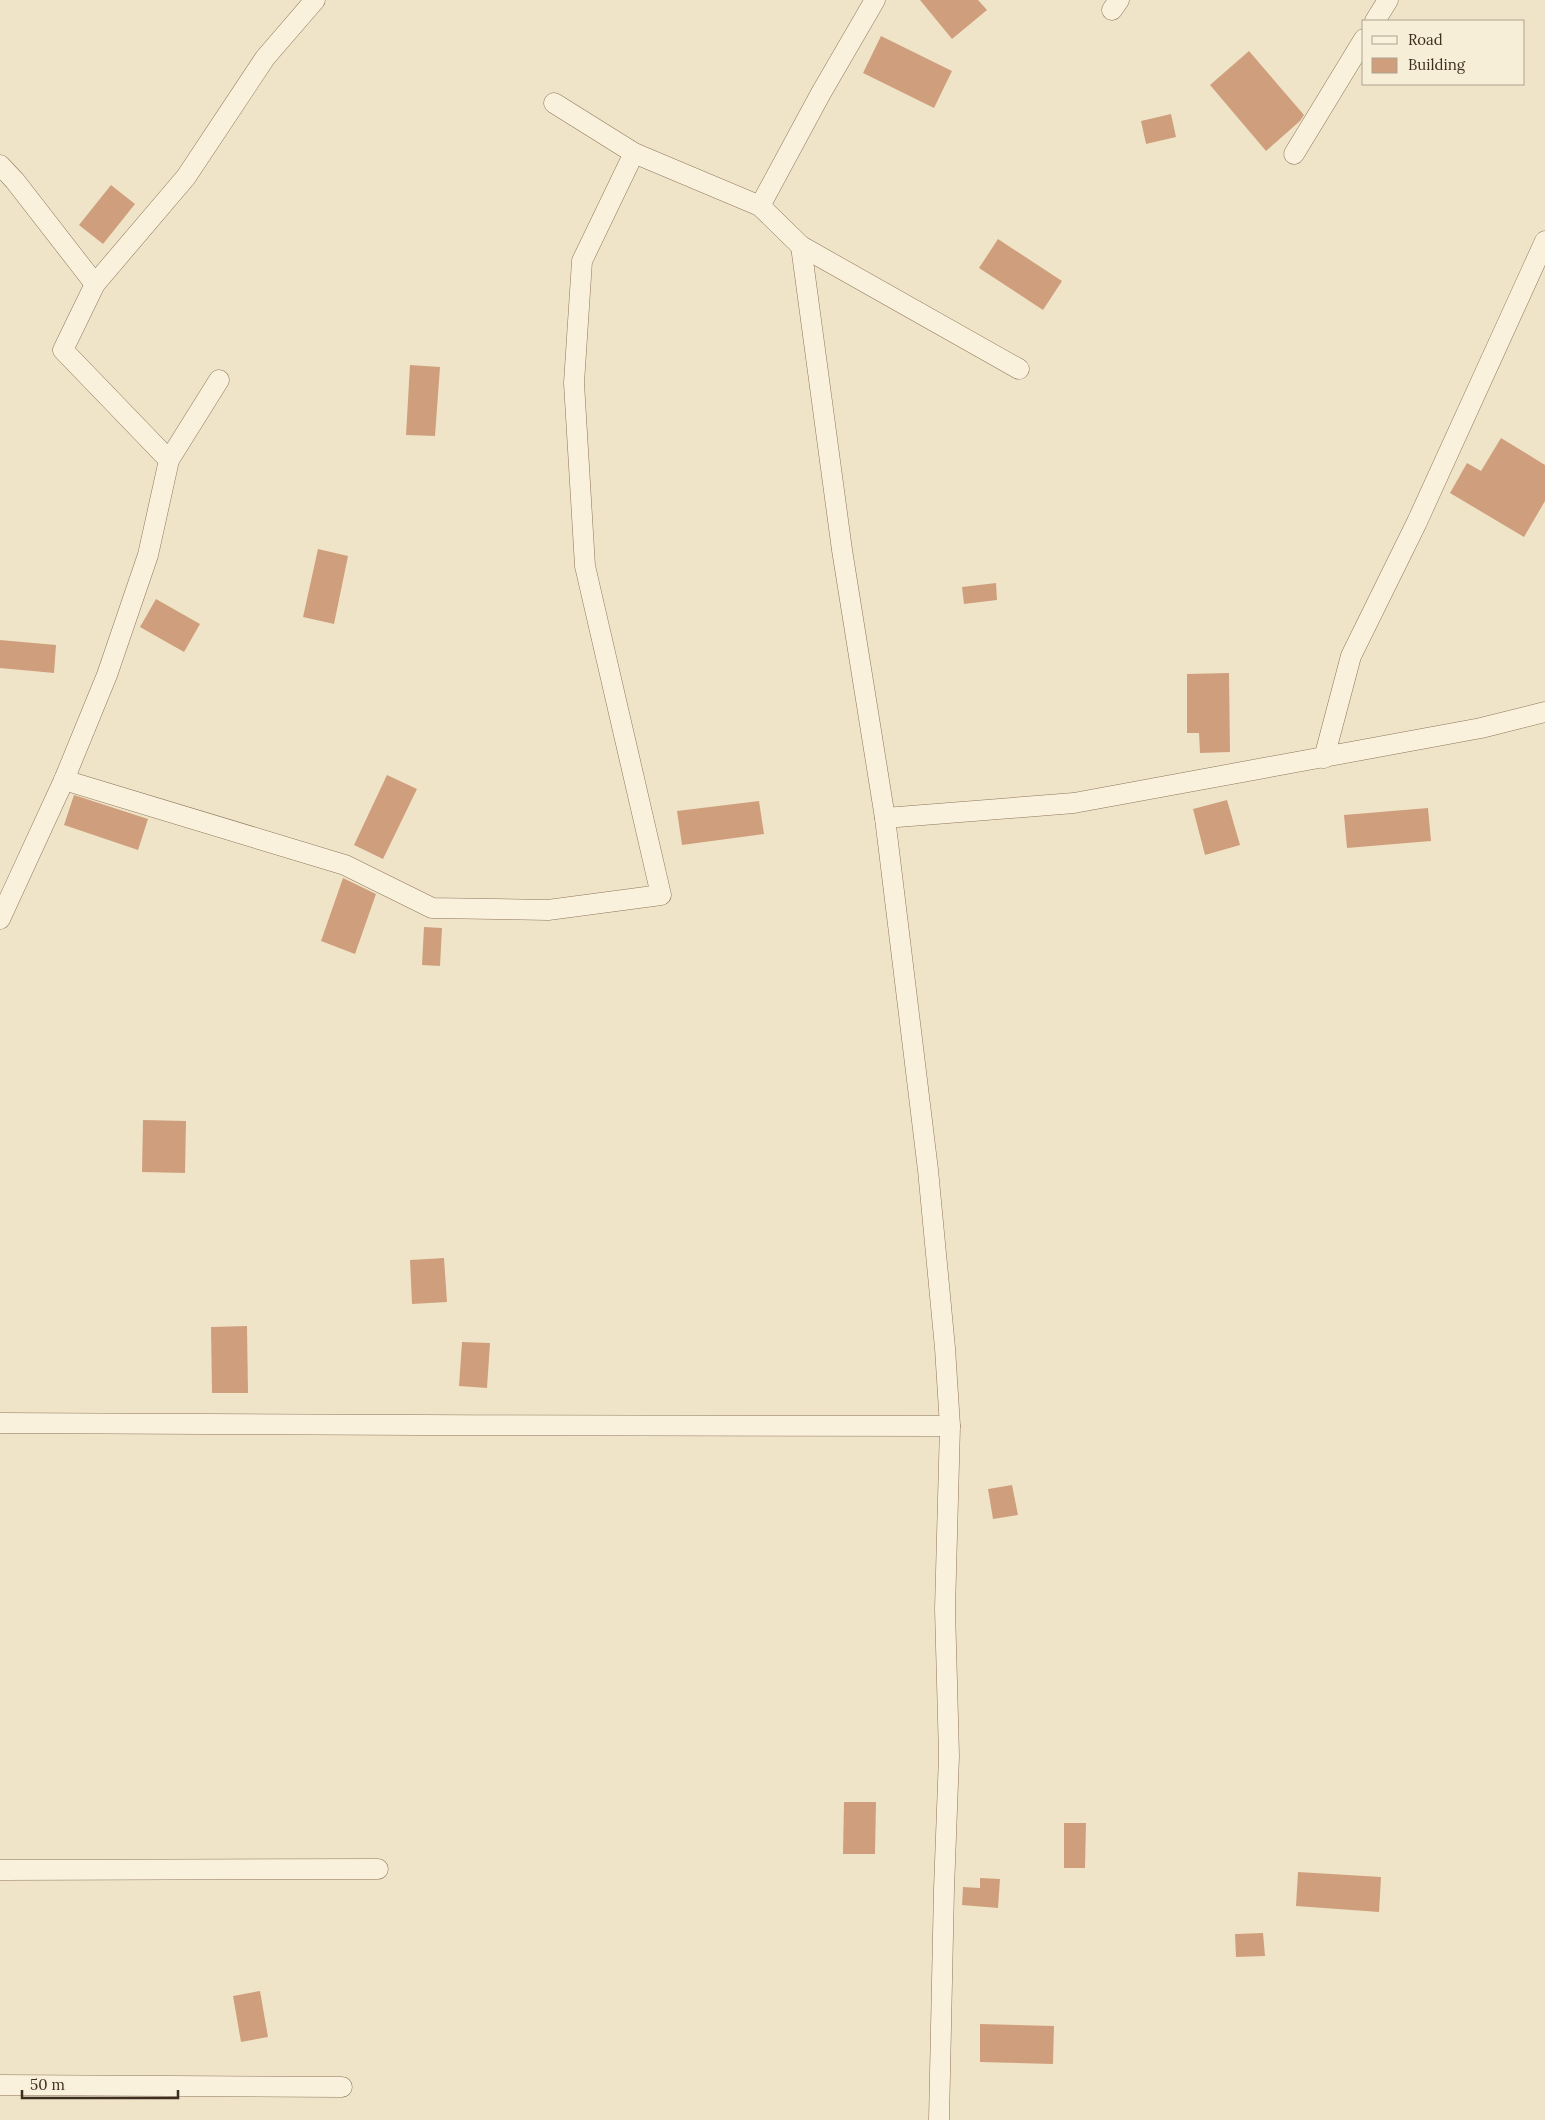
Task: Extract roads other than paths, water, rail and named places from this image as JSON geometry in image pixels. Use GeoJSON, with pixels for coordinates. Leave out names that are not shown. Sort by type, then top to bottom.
{"type":"FeatureCollection","features":[{"type":"Feature","properties":{"kind":"street"},"geometry":{"type":"LineString","coordinates":[[169,460],[63,350],[95,284],[186,177],[265,58],[315,0]]}},
{"type":"Feature","properties":{"kind":"street"},"geometry":{"type":"LineString","coordinates":[[760,206],[821,93],[875,0]]}},
{"type":"Feature","properties":{"kind":"street"},"geometry":{"type":"LineString","coordinates":[[1376,20],[1388,0]]}},
{"type":"Feature","properties":{"kind":"street"},"geometry":{"type":"LineString","coordinates":[[1294,154],[1362,42]]}},
{"type":"Feature","properties":{"kind":"street"},"geometry":{"type":"LineString","coordinates":[[554,103],[634,153],[760,206],[800,246],[1020,369]]}},
{"type":"Feature","properties":{"kind":"street"},"geometry":{"type":"LineString","coordinates":[[64,780],[345,865],[432,908],[548,910],[661,895],[585,566],[574,383],[582,261],[634,153]]}},
{"type":"Feature","properties":{"kind":"street"},"geometry":{"type":"LineString","coordinates":[[0,165],[15,181],[95,284]]}},
{"type":"Feature","properties":{"kind":"street"},"geometry":{"type":"LineString","coordinates":[[1324,758],[1351,656],[1426,504],[1545,241]]}},
{"type":"Feature","properties":{"kind":"street"},"geometry":{"type":"LineString","coordinates":[[800,246],[842,550],[884,818],[928,1170],[945,1348],[950,1426],[945,1608],[950,1756],[944,1888],[939,2120]]}},
{"type":"Feature","properties":{"kind":"street"},"geometry":{"type":"LineString","coordinates":[[0,920],[64,780],[107,675],[148,555],[169,460],[219,380]]}},
{"type":"Feature","properties":{"kind":"street"},"geometry":{"type":"LineString","coordinates":[[884,818],[1074,803],[1481,728],[1545,712]]}},
{"type":"Feature","properties":{"kind":"street"},"geometry":{"type":"LineString","coordinates":[[0,1423],[438,1426],[666,1424],[950,1426]]}},
{"type":"Feature","properties":{"kind":"street"},"geometry":{"type":"LineString","coordinates":[[0,1870],[378,1869]]}},
{"type":"Feature","properties":{"kind":"street"},"geometry":{"type":"LineString","coordinates":[[0,2085],[342,2087]]}}]}
